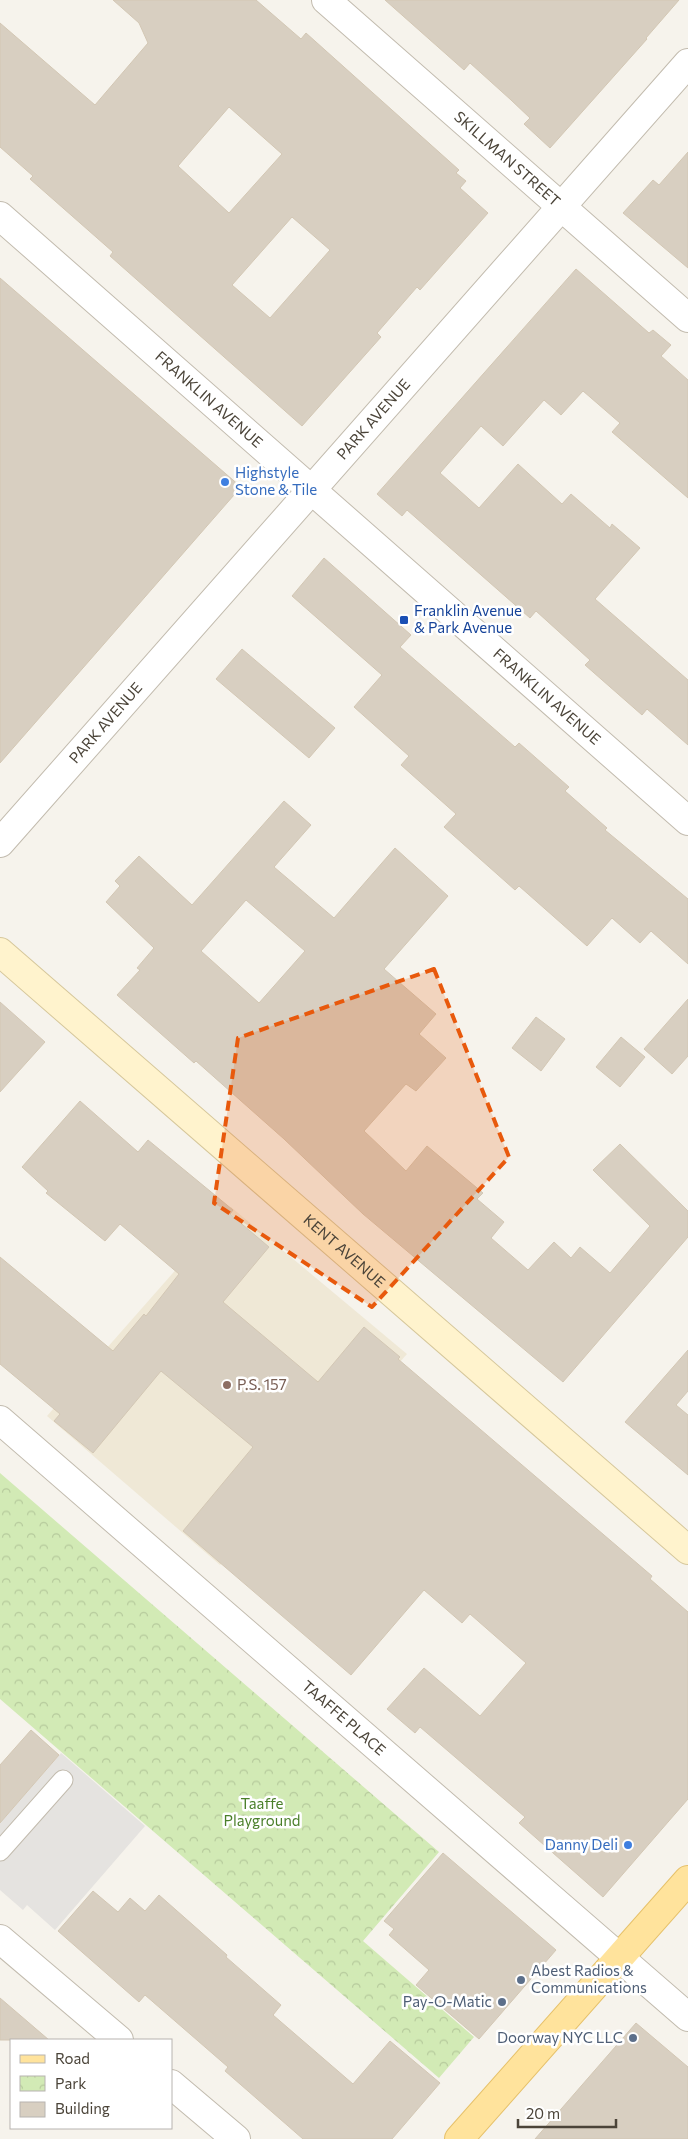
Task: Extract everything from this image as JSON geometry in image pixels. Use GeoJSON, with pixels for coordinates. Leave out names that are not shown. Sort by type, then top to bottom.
{"type":"FeatureCollection","features":[{"type":"Feature","properties":{"kind":"main road","name":"KENT AVENUE"},"geometry":{"type":"LineString","coordinates":[[0,952],[688,1550]]}},
{"type":"Feature","properties":{"kind":"main road"},"geometry":{"type":"LineString","coordinates":[[460,2139],[688,1880]]}},
{"type":"Feature","properties":{"kind":"street","name":"SKILLMAN STREET"},"geometry":{"type":"LineString","coordinates":[[326,0],[688,318]]}},
{"type":"Feature","properties":{"kind":"street","name":"PARK AVENUE"},"geometry":{"type":"LineString","coordinates":[[0,843],[688,63]]}},
{"type":"Feature","properties":{"kind":"street","name":"FRANKLIN AVENUE"},"geometry":{"type":"LineString","coordinates":[[0,216],[688,821]]}},
{"type":"Feature","properties":{"kind":"street","name":"TAAFFE PLACE"},"geometry":{"type":"LineString","coordinates":[[0,1420],[688,2017]]}},
{"type":"Feature","properties":{"kind":"street"},"geometry":{"type":"LineString","coordinates":[[0,1939],[118,2039]]}},
{"type":"Feature","properties":{"kind":"street"},"geometry":{"type":"LineString","coordinates":[[172,2085],[236,2139]]}},
{"type":"Feature","properties":{"kind":"lane"},"geometry":{"type":"LineString","coordinates":[[0,1851],[63,1780]]}},
{"type":"Feature","properties":{"kind":"highlighted area"},"geometry":{"type":"Polygon","coordinates":[[[434,969],[509,1157],[372,1307],[214,1203],[238,1038],[434,969]]]}},
{"type":"Feature","properties":{"kind":"shaded area","name":"P.S. 157"},"geometry":{"type":"Polygon","coordinates":[[[231,1207],[407,1354],[220,1565],[47,1416],[231,1207]]]}},
{"type":"Feature","properties":{"kind":"shaded area"},"geometry":{"type":"Polygon","coordinates":[[[61,1753],[145,1826],[55,1930],[27,1905],[23,1910],[0,1890],[0,1823],[61,1753]]]}},
{"type":"Feature","properties":{"kind":"green space","name":"Taaffe Playground"},"geometry":{"type":"Polygon","coordinates":[[[0,1473],[439,1852],[363,1941],[474,2037],[439,2078],[0,1699],[0,1473]]]}},
{"type":"Feature","properties":{"kind":"building"},"geometry":{"type":"Polygon","coordinates":[[[113,0],[256,0],[301,39],[306,33],[459,170],[456,173],[466,181],[460,188],[488,213],[420,290],[417,287],[377,333],[381,337],[302,426],[110,256],[113,252],[30,179],[33,176],[0,147],[0,23],[95,105],[148,43],[139,23],[113,0]],[[229,107],[178,166],[229,213],[282,154],[229,107]],[[292,217],[232,285],[270,318],[330,250],[292,217]]]}},
{"type":"Feature","properties":{"kind":"building"},"geometry":{"type":"Polygon","coordinates":[[[385,0],[679,0],[647,39],[550,148],[524,124],[530,118],[470,63],[464,70],[385,0]]]}},
{"type":"Feature","properties":{"kind":"building"},"geometry":{"type":"Polygon","coordinates":[[[688,152],[688,268],[623,213],[653,180],[659,185],[688,152]]]}},
{"type":"Feature","properties":{"kind":"building"},"geometry":{"type":"Polygon","coordinates":[[[576,269],[649,333],[653,330],[671,345],[661,356],[688,380],[688,498],[612,432],[620,423],[583,391],[561,415],[544,400],[503,446],[481,426],[440,473],[479,508],[518,464],[562,504],[571,494],[610,528],[612,524],[640,548],[595,599],[688,680],[688,745],[647,709],[642,715],[585,665],[590,660],[536,611],[530,618],[407,510],[402,516],[377,494],[576,269]]]}},
{"type":"Feature","properties":{"kind":"building"},"geometry":{"type":"Polygon","coordinates":[[[0,278],[241,487],[0,763],[0,278]]]}},
{"type":"Feature","properties":{"kind":"building"},"geometry":{"type":"Polygon","coordinates":[[[324,558],[411,635],[400,647],[515,747],[519,743],[569,787],[565,791],[607,828],[605,830],[688,899],[688,964],[651,931],[640,943],[612,918],[587,946],[519,886],[515,890],[444,827],[456,814],[401,765],[409,756],[354,707],[382,675],[292,596],[324,558]]]}},
{"type":"Feature","properties":{"kind":"building"},"geometry":{"type":"Polygon","coordinates":[[[242,649],[335,728],[309,758],[216,679],[242,649]]]}},
{"type":"Feature","properties":{"kind":"building"},"geometry":{"type":"Polygon","coordinates":[[[284,801],[311,825],[274,867],[334,918],[395,848],[448,896],[384,969],[436,1014],[419,1034],[446,1058],[416,1091],[406,1084],[364,1131],[406,1171],[427,1146],[483,1193],[477,1199],[504,1222],[491,1238],[528,1270],[554,1242],[571,1258],[580,1247],[610,1273],[650,1226],[593,1170],[620,1144],[688,1211],[688,1237],[563,1382],[363,1214],[284,1139],[196,1061],[194,1063],[117,995],[140,970],[137,968],[154,948],[106,902],[120,886],[115,881],[139,856],[192,905],[284,801]],[[246,900],[201,951],[259,1003],[305,951],[246,900]]]}},
{"type":"Feature","properties":{"kind":"building"},"geometry":{"type":"Polygon","coordinates":[[[688,999],[688,1056],[672,1074],[644,1049],[688,999]]]}},
{"type":"Feature","properties":{"kind":"building"},"geometry":{"type":"Polygon","coordinates":[[[0,1002],[45,1042],[0,1092],[0,1002]]]}},
{"type":"Feature","properties":{"kind":"building"},"geometry":{"type":"Polygon","coordinates":[[[536,1017],[565,1039],[541,1071],[512,1048],[536,1017]]]}},
{"type":"Feature","properties":{"kind":"building"},"geometry":{"type":"Polygon","coordinates":[[[621,1037],[645,1057],[620,1087],[596,1067],[621,1037]]]}},
{"type":"Feature","properties":{"kind":"building"},"geometry":{"type":"Polygon","coordinates":[[[80,1101],[138,1152],[148,1140],[233,1210],[230,1214],[269,1247],[223,1302],[318,1382],[364,1327],[400,1357],[398,1359],[652,1576],[650,1579],[688,1612],[688,1799],[603,1897],[519,1823],[525,1817],[420,1727],[415,1733],[387,1709],[424,1668],[480,1716],[526,1663],[470,1614],[462,1623],[424,1590],[351,1675],[183,1531],[253,1447],[161,1371],[93,1453],[54,1421],[60,1414],[0,1364],[0,1257],[113,1351],[144,1314],[146,1316],[179,1274],[120,1224],[105,1241],[46,1193],[48,1191],[22,1167],[80,1101]]]}},
{"type":"Feature","properties":{"kind":"building"},"geometry":{"type":"Polygon","coordinates":[[[688,1350],[688,1391],[676,1405],[688,1415],[688,1475],[625,1422],[688,1350]]]}},
{"type":"Feature","properties":{"kind":"building"},"geometry":{"type":"Polygon","coordinates":[[[31,1730],[59,1755],[0,1823],[0,1765],[31,1730]]]}},
{"type":"Feature","properties":{"kind":"building"},"geometry":{"type":"Polygon","coordinates":[[[443,1853],[556,1950],[479,2039],[416,1985],[429,1970],[389,1935],[394,1929],[384,1921],[443,1853]]]}},
{"type":"Feature","properties":{"kind":"building"},"geometry":{"type":"Polygon","coordinates":[[[93,1891],[118,1912],[130,1898],[145,1911],[159,1895],[281,2005],[273,2015],[353,2084],[390,2041],[440,2083],[392,2139],[303,2139],[225,2071],[228,2067],[145,1995],[139,2002],[58,1931],[93,1891]]]}},
{"type":"Feature","properties":{"kind":"building"},"geometry":{"type":"Polygon","coordinates":[[[0,1998],[48,2039],[10,2039],[0,2040],[0,1998]]]}},
{"type":"Feature","properties":{"kind":"building"},"geometry":{"type":"Polygon","coordinates":[[[636,2023],[688,2067],[688,2139],[535,2139],[636,2023]]]}},
{"type":"Feature","properties":{"kind":"place","name":"Highstyle Stone & Tile"},"geometry":{"type":"Point","coordinates":[225,482]}},
{"type":"Feature","properties":{"kind":"place","name":"Franklin Avenue & Park Avenue"},"geometry":{"type":"Point","coordinates":[404,620]}},
{"type":"Feature","properties":{"kind":"place","name":"P.S. 157"},"geometry":{"type":"Point","coordinates":[227,1385]}},
{"type":"Feature","properties":{"kind":"place","name":"Danny Deli"},"geometry":{"type":"Point","coordinates":[628,1845]}},
{"type":"Feature","properties":{"kind":"place","name":"Abest Radios & Communications"},"geometry":{"type":"Point","coordinates":[521,1980]}},
{"type":"Feature","properties":{"kind":"place","name":"Pay-O-Matic"},"geometry":{"type":"Point","coordinates":[502,2002]}},
{"type":"Feature","properties":{"kind":"place","name":"Doorway NYC LLC"},"geometry":{"type":"Point","coordinates":[633,2038]}}]}
